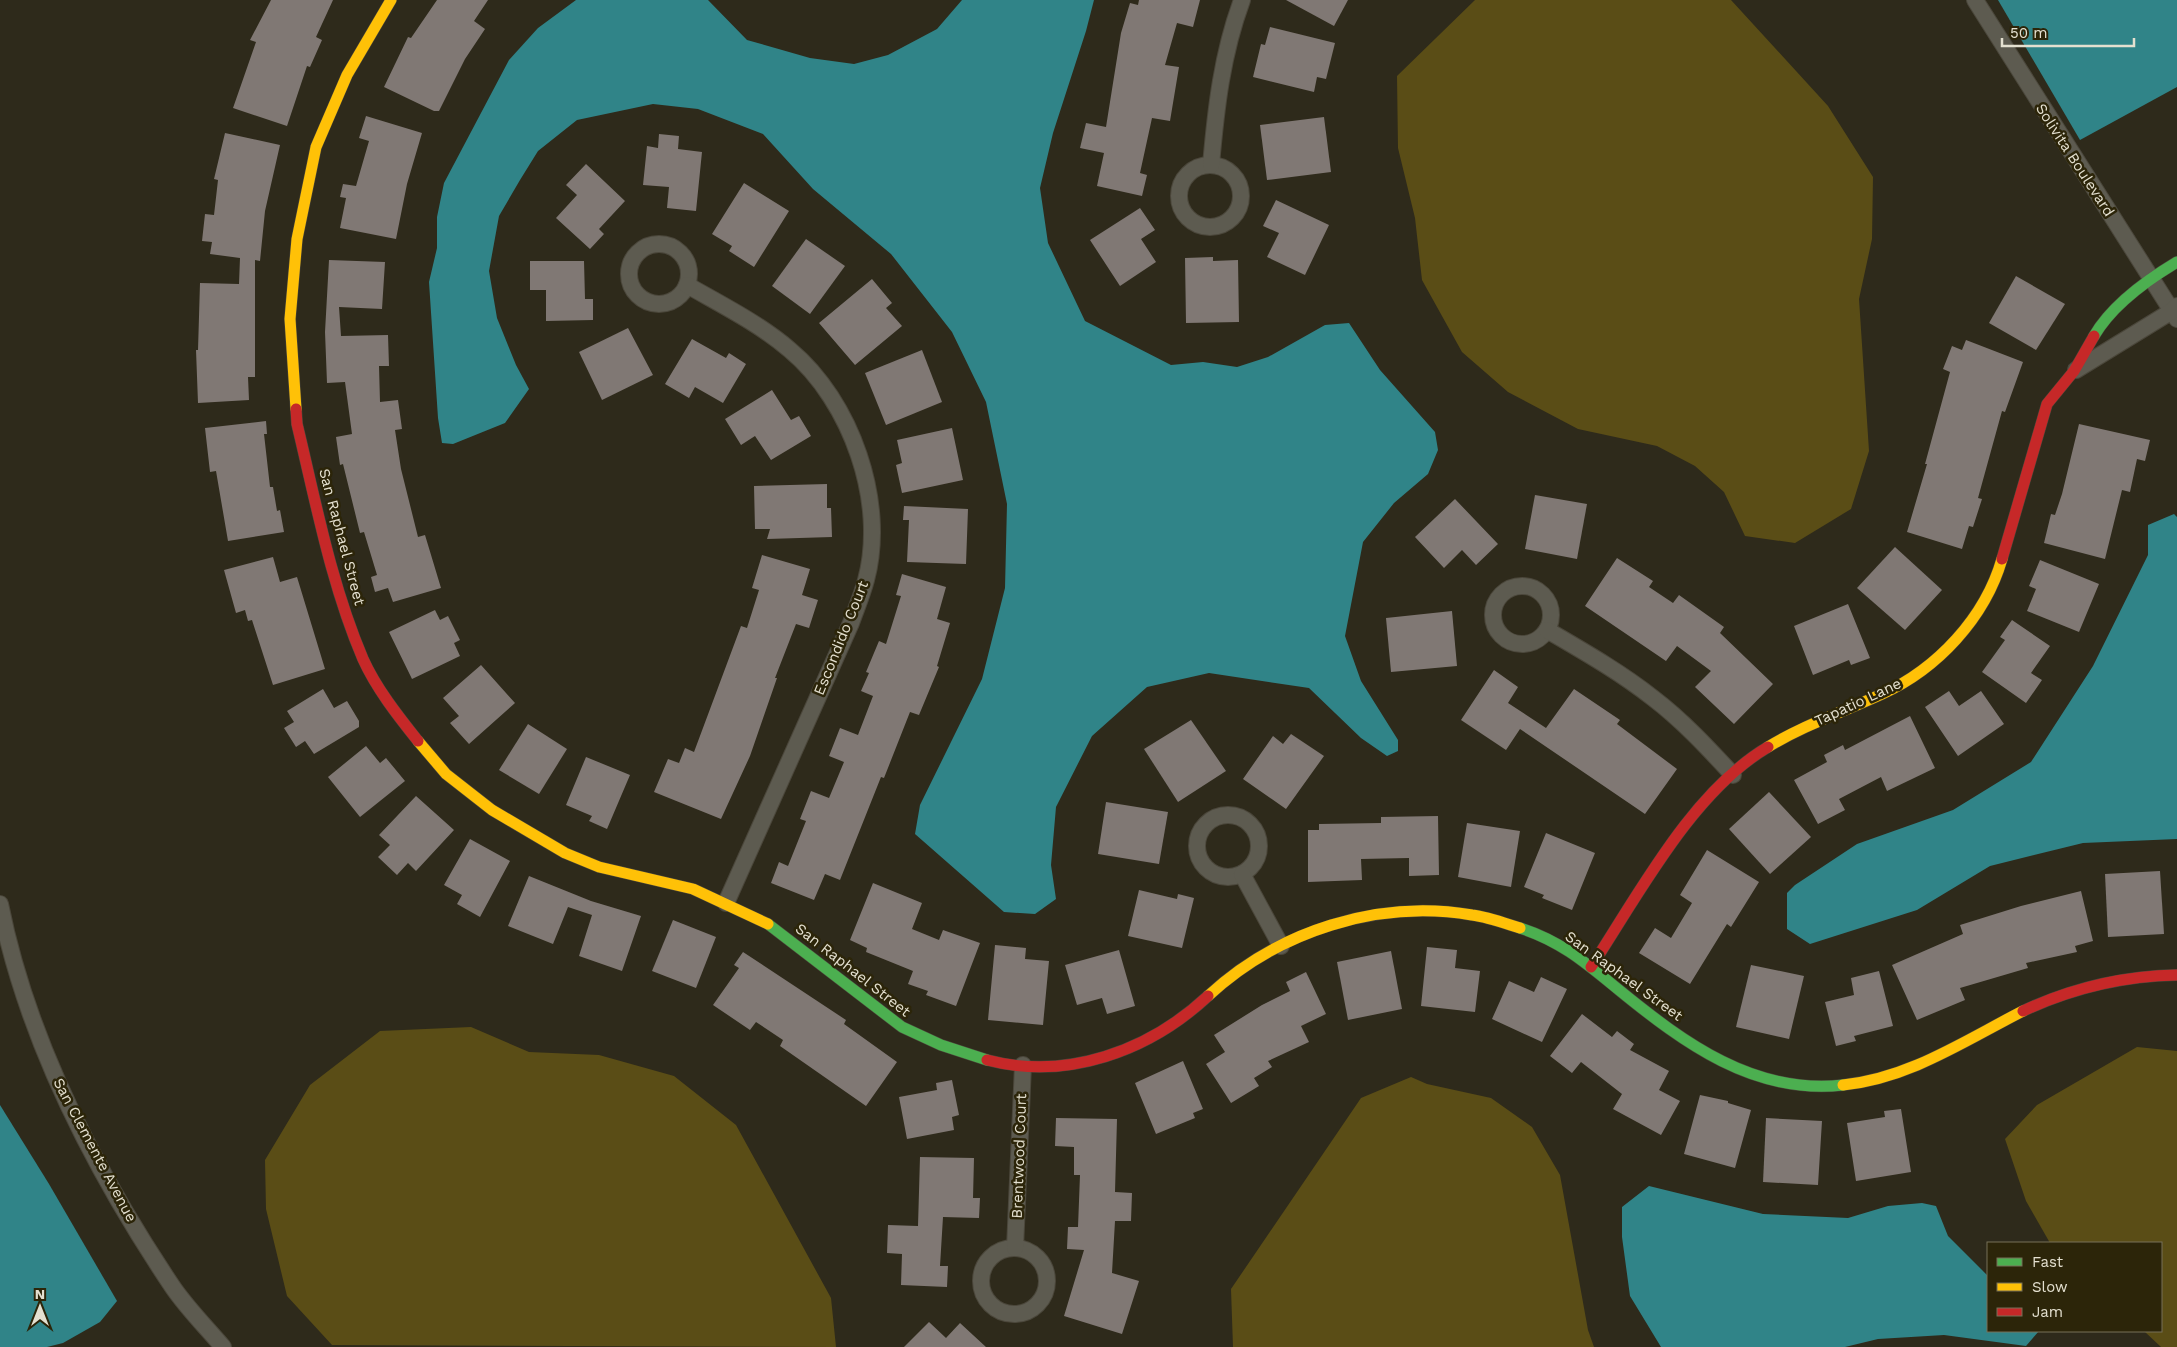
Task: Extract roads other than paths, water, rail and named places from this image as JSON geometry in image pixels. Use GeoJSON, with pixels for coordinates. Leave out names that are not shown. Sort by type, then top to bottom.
{"type":"FeatureCollection","features":[{"type":"Feature","properties":{"kind":"street","name":"San Raphael Street"},"geometry":{"type":"LineString","coordinates":[[391,0],[348,75],[316,147],[297,239],[290,319],[297,424],[338,592],[364,660],[410,731],[446,774],[492,810],[565,853],[599,867],[693,889],[766,922],[905,1029],[948,1048],[994,1061],[1042,1068],[1067,1066],[1149,1040],[1181,1020],[1223,983],[1281,946],[1302,935],[1334,923],[1375,913],[1410,912],[1473,915],[1524,929],[1564,946],[1657,1019],[1718,1061],[1763,1078],[1836,1086],[1874,1081],[1945,1055],[2008,1019],[2083,987],[2122,978],[2177,975]]}},
{"type":"Feature","properties":{"kind":"street"},"geometry":{"type":"LineString","coordinates":[[1211,165],[1217,93],[1232,27],[1242,0]]}},
{"type":"Feature","properties":{"kind":"street","name":"Solivita Boulevard"},"geometry":{"type":"LineString","coordinates":[[1975,0],[2151,278],[2175,312]]}},
{"type":"Feature","properties":{"kind":"street"},"geometry":{"type":"LineString","coordinates":[[2151,278],[2177,262]]}},
{"type":"Feature","properties":{"kind":"street","name":"Tapatio Lane"},"geometry":{"type":"LineString","coordinates":[[1591,967],[1678,835],[1714,791],[1762,750],[1795,730],[1883,694],[1927,668],[1971,622],[1996,579],[2047,404],[2074,371],[2102,323],[2151,278]]}},
{"type":"Feature","properties":{"kind":"street","name":"Escondido Court"},"geometry":{"type":"LineString","coordinates":[[687,285],[744,317],[790,349],[813,372],[837,406],[856,443],[865,477],[871,535],[866,579],[851,623],[726,903]]}},
{"type":"Feature","properties":{"kind":"street"},"geometry":{"type":"LineString","coordinates":[[2074,371],[2175,312]]}},
{"type":"Feature","properties":{"kind":"street"},"geometry":{"type":"LineString","coordinates":[[1547,630],[1598,659],[1654,698],[1710,750],[1732,775]]}},
{"type":"Feature","properties":{"kind":"street"},"geometry":{"type":"LineString","coordinates":[[1242,874],[1281,946]]}},
{"type":"Feature","properties":{"kind":"street","name":"San Clemente Avenue"},"geometry":{"type":"LineString","coordinates":[[0,904],[8,944],[34,1024],[67,1103],[119,1200],[173,1287],[223,1347]]}},
{"type":"Feature","properties":{"kind":"street","name":"Brentwood Court"},"geometry":{"type":"LineString","coordinates":[[1015,1248],[1022,1065]]}},
{"type":"Feature","properties":{"kind":"street"},"geometry":{"type":"LineString","coordinates":[[1015,1248],[1033,1253],[1041,1261],[1046,1272],[1047,1283],[1039,1303],[1030,1310],[1019,1314],[1007,1314],[989,1303],[983,1293],[980,1282],[983,1268],[989,1258],[998,1252],[1015,1248]]}},
{"type":"Feature","properties":{"kind":"water"},"geometry":{"type":"Polygon","coordinates":[[[576,0],[708,0],[747,40],[810,58],[854,64],[888,55],[937,29],[962,0],[1094,0],[1053,133],[1040,188],[1048,243],[1085,321],[1171,365],[1203,362],[1237,367],[1268,357],[1325,325],[1349,323],[1380,370],[1435,432],[1438,450],[1428,474],[1394,503],[1363,542],[1345,636],[1361,681],[1398,740],[1398,751],[1387,756],[1361,738],[1309,688],[1209,673],[1147,687],[1092,736],[1056,807],[1051,865],[1056,899],[1035,914],[1004,912],[915,834],[920,805],[982,679],[1005,588],[1007,504],[986,402],[952,332],[891,254],[813,189],[763,134],[698,109],[653,104],[577,120],[538,151],[499,216],[489,271],[497,318],[516,365],[529,389],[505,423],[453,444],[442,443],[438,418],[429,282],[437,248],[437,217],[444,183],[509,60],[538,28],[576,0]]]}},
{"type":"Feature","properties":{"kind":"water"},"geometry":{"type":"Polygon","coordinates":[[[1998,0],[2177,0],[2177,87],[2080,140],[1998,0]]]}},
{"type":"Feature","properties":{"kind":"water"},"geometry":{"type":"Polygon","coordinates":[[[2174,514],[2177,517],[2177,839],[2083,843],[1990,866],[1917,910],[1810,944],[1787,929],[1787,893],[1795,885],[1857,844],[1953,810],[2031,762],[2093,666],[2148,555],[2148,525],[2174,514]]]}},
{"type":"Feature","properties":{"kind":"water"},"geometry":{"type":"Polygon","coordinates":[[[0,1105],[49,1184],[117,1301],[100,1322],[63,1343],[47,1347],[0,1347],[0,1105]]]}},
{"type":"Feature","properties":{"kind":"water"},"geometry":{"type":"Polygon","coordinates":[[[1649,1186],[1763,1214],[1848,1218],[1888,1206],[1922,1203],[1936,1206],[1948,1236],[1987,1275],[1987,1332],[2038,1332],[2026,1346],[1944,1335],[1878,1339],[1845,1347],[1661,1347],[1630,1296],[1622,1237],[1622,1207],[1649,1186]]]}}]}
